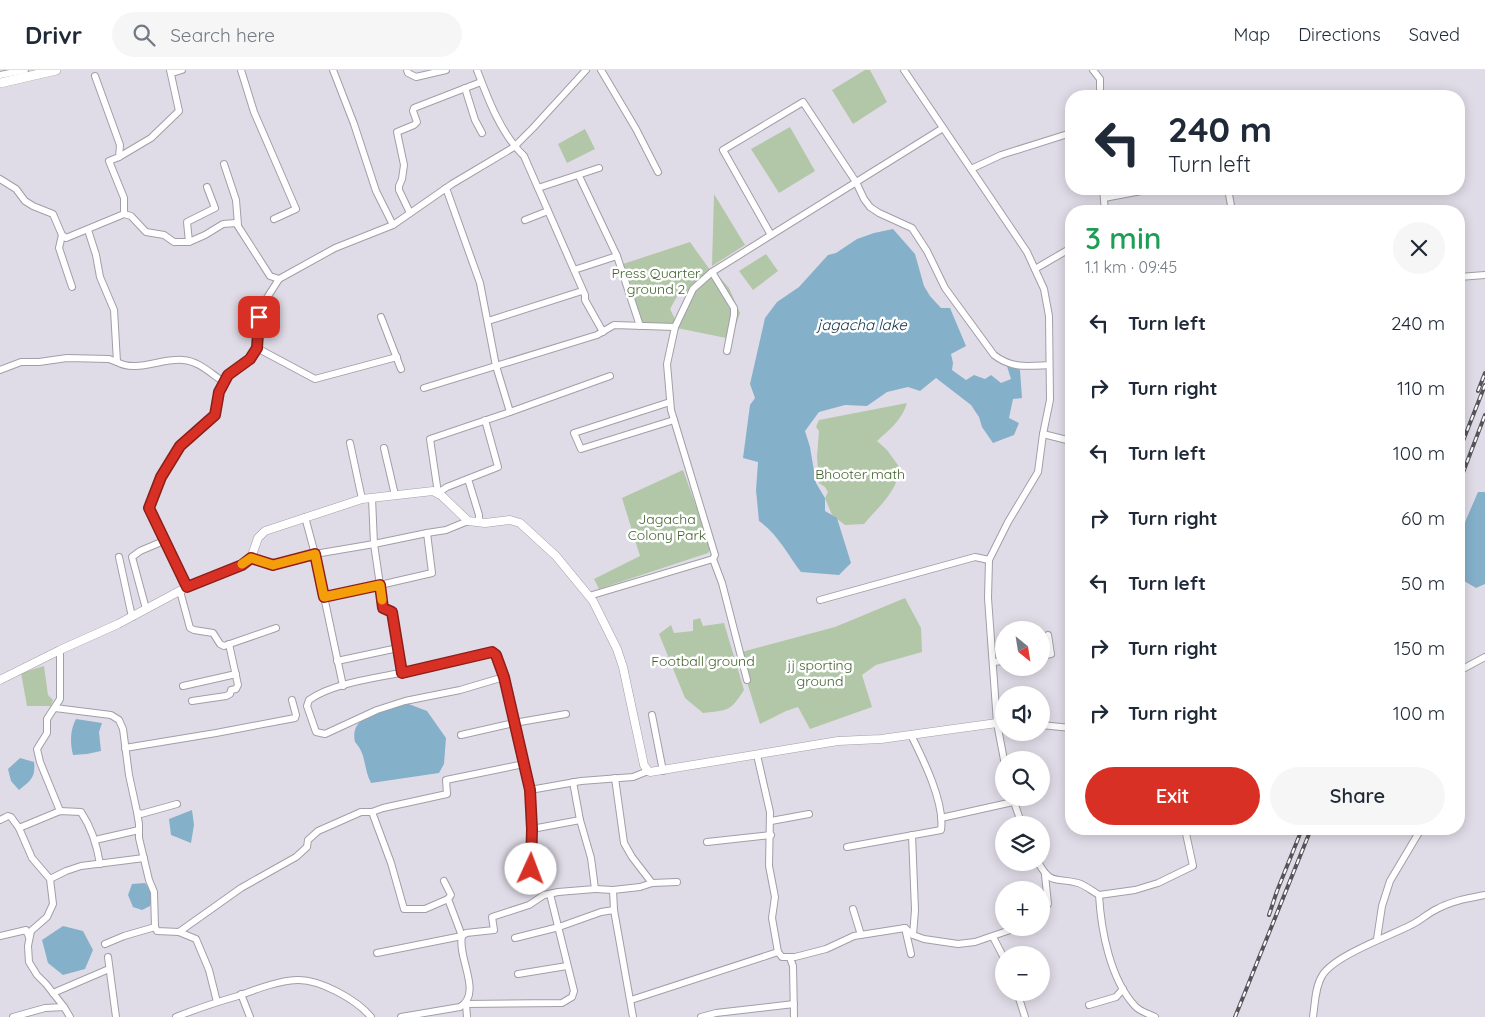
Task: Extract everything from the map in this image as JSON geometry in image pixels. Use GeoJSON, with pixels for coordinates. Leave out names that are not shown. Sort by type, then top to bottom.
{"type":"FeatureCollection","features":[{"type":"Feature","properties":{"kind":"highway"},"geometry":{"type":"LineString","coordinates":[[0,83],[56,70]]}},
{"type":"Feature","properties":{"kind":"main road"},"geometry":{"type":"LineString","coordinates":[[0,680],[184,589],[242,565],[251,558],[261,534],[305,517],[362,499],[428,491],[438,493],[468,521],[516,520],[556,556],[589,596],[605,622],[617,649],[644,765],[648,771],[663,771],[838,741],[881,739],[995,724]]}},
{"type":"Feature","properties":{"kind":"street"},"geometry":{"type":"LineString","coordinates":[[0,75],[25,70]]}},
{"type":"Feature","properties":{"kind":"street"},"geometry":{"type":"LineString","coordinates":[[124,214],[124,198],[109,160],[119,157],[151,138],[179,111],[171,71],[182,70]]}},
{"type":"Feature","properties":{"kind":"street"},"geometry":{"type":"LineString","coordinates":[[241,70],[254,112],[296,210],[274,219]]}},
{"type":"Feature","properties":{"kind":"street"},"geometry":{"type":"LineString","coordinates":[[333,70],[354,124],[376,191],[393,225]]}},
{"type":"Feature","properties":{"kind":"street"},"geometry":{"type":"LineString","coordinates":[[407,70],[408,73],[416,78],[446,70]]}},
{"type":"Feature","properties":{"kind":"street"},"geometry":{"type":"LineString","coordinates":[[477,70],[498,120],[514,147],[524,156],[582,291],[602,332]]}},
{"type":"Feature","properties":{"kind":"street"},"geometry":{"type":"LineString","coordinates":[[276,628],[224,646],[220,644],[213,633],[190,628],[184,589],[166,540],[149,508],[161,477],[180,446],[215,415],[219,392],[228,375],[250,359],[257,348],[259,317],[265,300],[279,279],[336,248],[393,225],[446,188],[514,147],[586,70]]}},
{"type":"Feature","properties":{"kind":"street"},"geometry":{"type":"LineString","coordinates":[[601,70],[636,129],[658,172]]}},
{"type":"Feature","properties":{"kind":"street"},"geometry":{"type":"LineString","coordinates":[[904,70],[1028,252],[1044,289],[1049,316],[1050,400],[1038,472],[1008,522],[989,560],[988,598],[995,686]]}},
{"type":"Feature","properties":{"kind":"street"},"geometry":{"type":"LineString","coordinates":[[1093,70],[1100,78],[1100,90]]}},
{"type":"Feature","properties":{"kind":"street"},"geometry":{"type":"LineString","coordinates":[[95,76],[120,145],[119,157]]}},
{"type":"Feature","properties":{"kind":"street"},"geometry":{"type":"LineString","coordinates":[[410,213],[399,190],[404,165],[397,132],[417,122],[414,108],[481,82]]}},
{"type":"Feature","properties":{"kind":"street"},"geometry":{"type":"LineString","coordinates":[[465,88],[482,133]]}},
{"type":"Feature","properties":{"kind":"street"},"geometry":{"type":"LineString","coordinates":[[771,235],[723,150],[803,102],[856,182],[870,207],[912,228],[927,251],[945,288],[994,355],[1004,363],[1049,365]]}},
{"type":"Feature","properties":{"kind":"street"},"geometry":{"type":"LineString","coordinates":[[747,680],[722,583],[713,559],[714,555],[670,402],[667,364],[675,327],[693,289],[712,272],[943,128]]}},
{"type":"Feature","properties":{"kind":"street"},"geometry":{"type":"LineString","coordinates":[[971,168],[1001,155],[1065,135]]}},
{"type":"Feature","properties":{"kind":"street"},"geometry":{"type":"LineString","coordinates":[[224,164],[236,200],[238,226]]}},
{"type":"Feature","properties":{"kind":"street"},"geometry":{"type":"LineString","coordinates":[[538,188],[599,168]]}},
{"type":"Feature","properties":{"kind":"street"},"geometry":{"type":"LineString","coordinates":[[579,176],[617,256],[640,326]]}},
{"type":"Feature","properties":{"kind":"street"},"geometry":{"type":"LineString","coordinates":[[0,179],[16,189],[25,201],[32,206],[53,214],[62,235],[59,248],[72,287]]}},
{"type":"Feature","properties":{"kind":"street"},"geometry":{"type":"LineString","coordinates":[[189,242],[187,222],[215,208],[207,186]]}},
{"type":"Feature","properties":{"kind":"street"},"geometry":{"type":"LineString","coordinates":[[446,188],[480,283],[496,366],[510,412]]}},
{"type":"Feature","properties":{"kind":"street"},"geometry":{"type":"LineString","coordinates":[[1104,195],[1105,205]]}},
{"type":"Feature","properties":{"kind":"street"},"geometry":{"type":"LineString","coordinates":[[1104,198],[1120,195]]}},
{"type":"Feature","properties":{"kind":"street"},"geometry":{"type":"LineString","coordinates":[[525,220],[548,211]]}},
{"type":"Feature","properties":{"kind":"street"},"geometry":{"type":"LineString","coordinates":[[62,235],[66,238],[124,214],[131,216],[146,232],[164,235],[174,242],[189,242],[223,224],[236,223],[270,276],[279,279]]}},
{"type":"Feature","properties":{"kind":"street"},"geometry":{"type":"LineString","coordinates":[[88,230],[96,255],[100,278],[114,310],[117,362]]}},
{"type":"Feature","properties":{"kind":"street"},"geometry":{"type":"LineString","coordinates":[[1035,269],[1065,252]]}},
{"type":"Feature","properties":{"kind":"street"},"geometry":{"type":"LineString","coordinates":[[574,270],[617,256]]}},
{"type":"Feature","properties":{"kind":"street"},"geometry":{"type":"LineString","coordinates":[[712,272],[734,308],[727,351]]}},
{"type":"Feature","properties":{"kind":"street"},"geometry":{"type":"LineString","coordinates":[[1465,277],[1485,275]]}},
{"type":"Feature","properties":{"kind":"street"},"geometry":{"type":"LineString","coordinates":[[488,321],[582,291]]}},
{"type":"Feature","properties":{"kind":"street"},"geometry":{"type":"LineString","coordinates":[[381,317],[401,370]]}},
{"type":"Feature","properties":{"kind":"street"},"geometry":{"type":"LineString","coordinates":[[424,388],[597,335],[614,325],[675,327]]}},
{"type":"Feature","properties":{"kind":"street"},"geometry":{"type":"LineString","coordinates":[[257,348],[315,379],[397,357]]}},
{"type":"Feature","properties":{"kind":"street"},"geometry":{"type":"LineString","coordinates":[[0,370],[21,362],[39,362],[67,358],[109,359],[125,366],[133,367],[150,363],[183,360],[205,368],[224,382]]}},
{"type":"Feature","properties":{"kind":"street"},"geometry":{"type":"LineString","coordinates":[[485,420],[498,467],[447,487],[438,493],[430,439],[610,376]]}},
{"type":"Feature","properties":{"kind":"street"},"geometry":{"type":"LineString","coordinates":[[670,402],[574,433],[581,449],[674,420]]}},
{"type":"Feature","properties":{"kind":"street"},"geometry":{"type":"LineString","coordinates":[[1043,434],[1065,440]]}},
{"type":"Feature","properties":{"kind":"street"},"geometry":{"type":"LineString","coordinates":[[350,443],[362,499]]}},
{"type":"Feature","properties":{"kind":"street"},"geometry":{"type":"LineString","coordinates":[[384,448],[395,495]]}},
{"type":"Feature","properties":{"kind":"street"},"geometry":{"type":"LineString","coordinates":[[468,479],[479,515],[479,522]]}},
{"type":"Feature","properties":{"kind":"street"},"geometry":{"type":"LineString","coordinates":[[372,498],[374,544],[383,608],[392,612],[402,673]]}},
{"type":"Feature","properties":{"kind":"street"},"geometry":{"type":"LineString","coordinates":[[305,517],[315,554],[342,686]]}},
{"type":"Feature","properties":{"kind":"street"},"geometry":{"type":"LineString","coordinates":[[251,558],[273,565],[315,554],[446,530],[468,521]]}},
{"type":"Feature","properties":{"kind":"street"},"geometry":{"type":"LineString","coordinates":[[324,597],[432,573],[427,534]]}},
{"type":"Feature","properties":{"kind":"street"},"geometry":{"type":"LineString","coordinates":[[146,609],[132,557],[140,550],[166,540]]}},
{"type":"Feature","properties":{"kind":"street"},"geometry":{"type":"LineString","coordinates":[[119,557],[132,616]]}},
{"type":"Feature","properties":{"kind":"street"},"geometry":{"type":"LineString","coordinates":[[820,600],[975,557],[989,560]]}},
{"type":"Feature","properties":{"kind":"street"},"geometry":{"type":"LineString","coordinates":[[589,596],[713,559]]}},
{"type":"Feature","properties":{"kind":"street"},"geometry":{"type":"LineString","coordinates":[[192,701],[230,694],[231,690],[236,689],[238,685],[229,644]]}},
{"type":"Feature","properties":{"kind":"street"},"geometry":{"type":"LineString","coordinates":[[337,661],[368,656],[398,648]]}},
{"type":"Feature","properties":{"kind":"street"},"geometry":{"type":"LineString","coordinates":[[60,650],[60,699],[48,719],[47,733],[38,749],[40,762],[60,811]]}},
{"type":"Feature","properties":{"kind":"street"},"geometry":{"type":"LineString","coordinates":[[504,677],[460,690],[405,701],[377,710],[325,734],[316,732],[307,706],[309,700],[318,694],[342,686],[492,652],[496,655],[504,677],[530,790],[532,829],[531,869]]}},
{"type":"Feature","properties":{"kind":"street"},"geometry":{"type":"LineString","coordinates":[[1465,668],[1485,657]]}},
{"type":"Feature","properties":{"kind":"street"},"geometry":{"type":"LineString","coordinates":[[183,686],[236,674]]}},
{"type":"Feature","properties":{"kind":"street"},"geometry":{"type":"LineString","coordinates":[[124,748],[295,718],[292,700]]}},
{"type":"Feature","properties":{"kind":"street"},"geometry":{"type":"LineString","coordinates":[[54,708],[110,715],[119,720],[133,800],[137,812],[139,838],[154,892],[155,927],[157,931],[179,932],[196,939],[209,970],[217,1002]]}},
{"type":"Feature","properties":{"kind":"street"},"geometry":{"type":"LineString","coordinates":[[461,735],[566,714]]}},
{"type":"Feature","properties":{"kind":"street"},"geometry":{"type":"LineString","coordinates":[[652,715],[663,771]]}},
{"type":"Feature","properties":{"kind":"street"},"geometry":{"type":"LineString","coordinates":[[1050,726],[1065,727]]}},
{"type":"Feature","properties":{"kind":"street"},"geometry":{"type":"LineString","coordinates":[[847,847],[941,830],[940,806],[925,764],[910,735]]}},
{"type":"Feature","properties":{"kind":"street"},"geometry":{"type":"LineString","coordinates":[[757,754],[770,812],[769,866],[775,898],[772,918],[778,952],[782,957],[790,958],[826,949],[861,934],[905,928],[913,935],[924,939],[958,944],[993,937],[998,946]]}},
{"type":"Feature","properties":{"kind":"street"},"geometry":{"type":"LineString","coordinates":[[179,932],[241,888],[296,857],[307,847],[308,840],[318,832],[361,812],[372,812],[448,794],[446,780],[524,764]]}},
{"type":"Feature","properties":{"kind":"street"},"geometry":{"type":"LineString","coordinates":[[530,790],[573,782],[633,776],[648,771]]}},
{"type":"Feature","properties":{"kind":"street"},"geometry":{"type":"LineString","coordinates":[[615,778],[624,843],[652,883]]}},
{"type":"Feature","properties":{"kind":"street"},"geometry":{"type":"LineString","coordinates":[[573,782],[580,820],[591,858],[595,889]]}},
{"type":"Feature","properties":{"kind":"street"},"geometry":{"type":"LineString","coordinates":[[137,812],[141,814],[177,804]]}},
{"type":"Feature","properties":{"kind":"street"},"geometry":{"type":"LineString","coordinates":[[942,818],[995,805]]}},
{"type":"Feature","properties":{"kind":"street"},"geometry":{"type":"LineString","coordinates":[[19,828],[60,811],[81,812],[98,847],[100,864]]}},
{"type":"Feature","properties":{"kind":"street"},"geometry":{"type":"LineString","coordinates":[[372,812],[391,863],[404,908],[425,909],[448,899],[451,895],[444,881]]}},
{"type":"Feature","properties":{"kind":"street"},"geometry":{"type":"LineString","coordinates":[[770,821],[809,814]]}},
{"type":"Feature","properties":{"kind":"street"},"geometry":{"type":"LineString","coordinates":[[0,820],[8,816],[11,817],[19,828],[32,858],[50,879],[53,904],[47,917],[31,930],[29,938],[30,962],[37,975],[54,994],[70,1017]]}},
{"type":"Feature","properties":{"kind":"street"},"geometry":{"type":"LineString","coordinates":[[532,829],[580,820]]}},
{"type":"Feature","properties":{"kind":"street"},"geometry":{"type":"LineString","coordinates":[[95,840],[139,830]]}},
{"type":"Feature","properties":{"kind":"street"},"geometry":{"type":"LineString","coordinates":[[707,842],[771,835]]}},
{"type":"Feature","properties":{"kind":"street"},"geometry":{"type":"LineString","coordinates":[[912,835],[913,935]]}},
{"type":"Feature","properties":{"kind":"street"},"geometry":{"type":"LineString","coordinates":[[1045,875],[1051,879],[1079,883],[1099,895],[1135,890],[1158,884],[1193,866],[1186,835]]}},
{"type":"Feature","properties":{"kind":"street"},"geometry":{"type":"LineString","coordinates":[[1378,939],[1382,906],[1390,881],[1417,835]]}},
{"type":"Feature","properties":{"kind":"street"},"geometry":{"type":"LineString","coordinates":[[50,879],[81,866],[144,858]]}},
{"type":"Feature","properties":{"kind":"street"},"geometry":{"type":"LineString","coordinates":[[1043,871],[1046,881]]}},
{"type":"Feature","properties":{"kind":"street"},"geometry":{"type":"LineString","coordinates":[[377,953],[462,936],[466,933],[494,930],[492,917],[529,904],[544,895],[576,890],[613,890],[640,887],[652,883],[678,882]]}},
{"type":"Feature","properties":{"kind":"street"},"geometry":{"type":"LineString","coordinates":[[613,890],[614,910],[633,1017]]}},
{"type":"Feature","properties":{"kind":"street"},"geometry":{"type":"LineString","coordinates":[[401,1017],[460,1007],[466,1004],[562,1003],[572,997],[574,991],[550,894]]}},
{"type":"Feature","properties":{"kind":"street"},"geometry":{"type":"LineString","coordinates":[[1099,895],[1100,919],[1110,959],[1124,990],[1136,1007],[1155,1017]]}},
{"type":"Feature","properties":{"kind":"street"},"geometry":{"type":"LineString","coordinates":[[1313,1017],[1318,987],[1322,976],[1328,968],[1378,939],[1408,927],[1438,908],[1485,895]]}},
{"type":"Feature","properties":{"kind":"street"},"geometry":{"type":"LineString","coordinates":[[448,899],[462,936],[460,945],[471,992],[466,1004],[467,1017]]}},
{"type":"Feature","properties":{"kind":"street"},"geometry":{"type":"LineString","coordinates":[[853,909],[861,934]]}},
{"type":"Feature","properties":{"kind":"street"},"geometry":{"type":"LineString","coordinates":[[515,938],[559,927],[601,912],[614,910]]}},
{"type":"Feature","properties":{"kind":"street"},"geometry":{"type":"LineString","coordinates":[[105,944],[155,927]]}},
{"type":"Feature","properties":{"kind":"street"},"geometry":{"type":"LineString","coordinates":[[905,928],[911,954]]}},
{"type":"Feature","properties":{"kind":"street"},"geometry":{"type":"LineString","coordinates":[[0,936],[26,930],[29,938]]}},
{"type":"Feature","properties":{"kind":"street"},"geometry":{"type":"LineString","coordinates":[[631,1000],[778,952]]}},
{"type":"Feature","properties":{"kind":"street"},"geometry":{"type":"LineString","coordinates":[[108,957],[116,1017]]}},
{"type":"Feature","properties":{"kind":"street"},"geometry":{"type":"LineString","coordinates":[[790,958],[793,966],[794,1017]]}},
{"type":"Feature","properties":{"kind":"street"},"geometry":{"type":"LineString","coordinates":[[518,974],[567,966]]}},
{"type":"Feature","properties":{"kind":"street"},"geometry":{"type":"LineString","coordinates":[[54,994],[109,969]]}},
{"type":"Feature","properties":{"kind":"street"},"geometry":{"type":"LineString","coordinates":[[176,1017],[241,994],[282,982],[299,980],[318,983],[348,997],[371,1017]]}},
{"type":"Feature","properties":{"kind":"street"},"geometry":{"type":"LineString","coordinates":[[1089,1005],[1116,997],[1124,990]]}},
{"type":"Feature","properties":{"kind":"street"},"geometry":{"type":"LineString","coordinates":[[241,994],[250,1017]]}},
{"type":"Feature","properties":{"kind":"street"},"geometry":{"type":"LineString","coordinates":[[1020,1001],[1025,1017]]}},
{"type":"Feature","properties":{"kind":"street"},"geometry":{"type":"LineString","coordinates":[[701,1017],[716,1013],[794,1004]]}},
{"type":"Feature","properties":{"kind":"street"},"geometry":{"type":"LineString","coordinates":[[15,1017],[44,1008],[64,1007]]}},
{"type":"Feature","properties":{"kind":"green space"},"geometry":{"type":"Polygon","coordinates":[[[865,70],[870,70],[887,102],[853,124],[832,90],[865,70]]]}},
{"type":"Feature","properties":{"kind":"green space"},"geometry":{"type":"Polygon","coordinates":[[[790,127],[815,171],[779,193],[751,149],[790,127]]]}},
{"type":"Feature","properties":{"kind":"green space"},"geometry":{"type":"Polygon","coordinates":[[[585,129],[595,149],[567,163],[558,144],[585,129]]]}},
{"type":"Feature","properties":{"kind":"green space"},"geometry":{"type":"Polygon","coordinates":[[[714,194],[745,245],[712,266],[714,194]]]}},
{"type":"Feature","properties":{"kind":"green space","name":"Press Quarter ground 2"},"geometry":{"type":"Polygon","coordinates":[[[690,242],[710,270],[687,291],[680,291],[670,309],[675,319],[673,324],[641,323],[623,264],[690,242]]]}},
{"type":"Feature","properties":{"kind":"green space"},"geometry":{"type":"Polygon","coordinates":[[[766,254],[778,271],[753,290],[739,271],[766,254]]]}},
{"type":"Feature","properties":{"kind":"green space"},"geometry":{"type":"Polygon","coordinates":[[[715,272],[729,288],[740,313],[731,339],[677,328],[695,289],[715,272]]]}},
{"type":"Feature","properties":{"kind":"green space","name":"Bhooter math"},"geometry":{"type":"Polygon","coordinates":[[[907,403],[899,419],[877,441],[887,450],[900,468],[891,492],[864,524],[845,525],[832,515],[825,498],[828,492],[819,483],[817,457],[819,431],[816,427],[819,420],[907,403]]]}},
{"type":"Feature","properties":{"kind":"green space","name":"Jagacha Colony Park"},"geometry":{"type":"Polygon","coordinates":[[[683,470],[711,547],[708,553],[599,589],[594,579],[640,556],[622,498],[683,470]]]}},
{"type":"Feature","properties":{"kind":"green space","name":"jj sporting ground"},"geometry":{"type":"Polygon","coordinates":[[[905,598],[921,628],[922,652],[876,665],[862,675],[872,707],[810,729],[798,707],[760,724],[738,653],[835,627],[905,598]]]}},
{"type":"Feature","properties":{"kind":"green space","name":"Football ground"},"geometry":{"type":"Polygon","coordinates":[[[700,618],[703,626],[724,623],[744,690],[728,709],[703,713],[685,698],[659,634],[671,625],[674,633],[693,631],[693,620],[700,618]]]}},
{"type":"Feature","properties":{"kind":"green space"},"geometry":{"type":"Polygon","coordinates":[[[44,666],[48,695],[53,700],[51,706],[27,706],[21,673],[44,666]]]}},
{"type":"Feature","properties":{"kind":"water","name":"jagacha lake"},"geometry":{"type":"Polygon","coordinates":[[[893,229],[915,254],[924,286],[930,296],[941,308],[950,308],[966,346],[951,354],[952,370],[966,380],[974,375],[985,379],[991,375],[1001,383],[1011,379],[1006,363],[1020,370],[1022,398],[1013,399],[1009,418],[1019,423],[1014,435],[993,443],[982,427],[979,417],[971,405],[936,378],[920,391],[908,387],[887,392],[867,406],[845,405],[819,412],[805,431],[810,447],[816,483],[825,498],[825,511],[837,518],[851,563],[839,575],[801,572],[777,538],[759,521],[756,490],[758,462],[743,458],[750,405],[755,398],[750,384],[765,318],[777,302],[799,287],[828,255],[836,253],[857,239],[893,229]]]}},
{"type":"Feature","properties":{"kind":"water"},"geometry":{"type":"Polygon","coordinates":[[[1478,492],[1485,492],[1485,584],[1476,588],[1465,582],[1465,522],[1478,492]]]}},
{"type":"Feature","properties":{"kind":"water"},"geometry":{"type":"Polygon","coordinates":[[[406,703],[427,711],[446,738],[444,764],[439,773],[371,783],[363,757],[355,742],[355,730],[358,724],[369,715],[406,703]]]}},
{"type":"Feature","properties":{"kind":"water"},"geometry":{"type":"Polygon","coordinates":[[[76,719],[102,723],[99,732],[101,751],[73,755],[71,737],[76,719]]]}},
{"type":"Feature","properties":{"kind":"water"},"geometry":{"type":"Polygon","coordinates":[[[20,758],[34,762],[34,772],[31,779],[19,790],[11,781],[8,769],[20,758]]]}},
{"type":"Feature","properties":{"kind":"water"},"geometry":{"type":"Polygon","coordinates":[[[192,810],[194,825],[191,843],[171,835],[169,819],[192,810]]]}},
{"type":"Feature","properties":{"kind":"water"},"geometry":{"type":"Polygon","coordinates":[[[145,883],[153,894],[150,906],[142,910],[133,907],[128,895],[132,884],[145,883]]]}},
{"type":"Feature","properties":{"kind":"water"},"geometry":{"type":"Polygon","coordinates":[[[63,926],[83,931],[93,950],[85,969],[63,975],[48,963],[42,940],[63,926]]]}},
{"type":"Feature","properties":{"kind":"railway"},"geometry":{"type":"LineString","coordinates":[[1478,391],[1485,373]]}},
{"type":"Feature","properties":{"kind":"railway"},"geometry":{"type":"LineString","coordinates":[[1465,436],[1485,385]]}},
{"type":"Feature","properties":{"kind":"railway"},"geometry":{"type":"LineString","coordinates":[[1465,467],[1485,415]]}},
{"type":"Feature","properties":{"kind":"railway"},"geometry":{"type":"LineString","coordinates":[[1269,915],[1300,835]]}},
{"type":"Feature","properties":{"kind":"railway"},"geometry":{"type":"LineString","coordinates":[[1235,1017],[1309,835]]}},
{"type":"Feature","properties":{"kind":"slow traffic"},"geometry":{"type":"LineString","coordinates":[[242,564],[251,558],[273,565],[315,554],[324,597],[380,585],[382,600]]}},
{"type":"Feature","properties":{"kind":"route"},"geometry":{"type":"LineString","coordinates":[[259,317],[257,348],[250,359],[228,375],[219,392],[215,415],[180,446],[161,477],[149,508],[157,521],[187,587],[242,565],[251,558],[273,565],[315,554],[324,597],[380,585],[383,608],[392,612],[402,673],[492,652],[496,655],[504,677],[530,790],[532,829],[531,869]]}}]}
